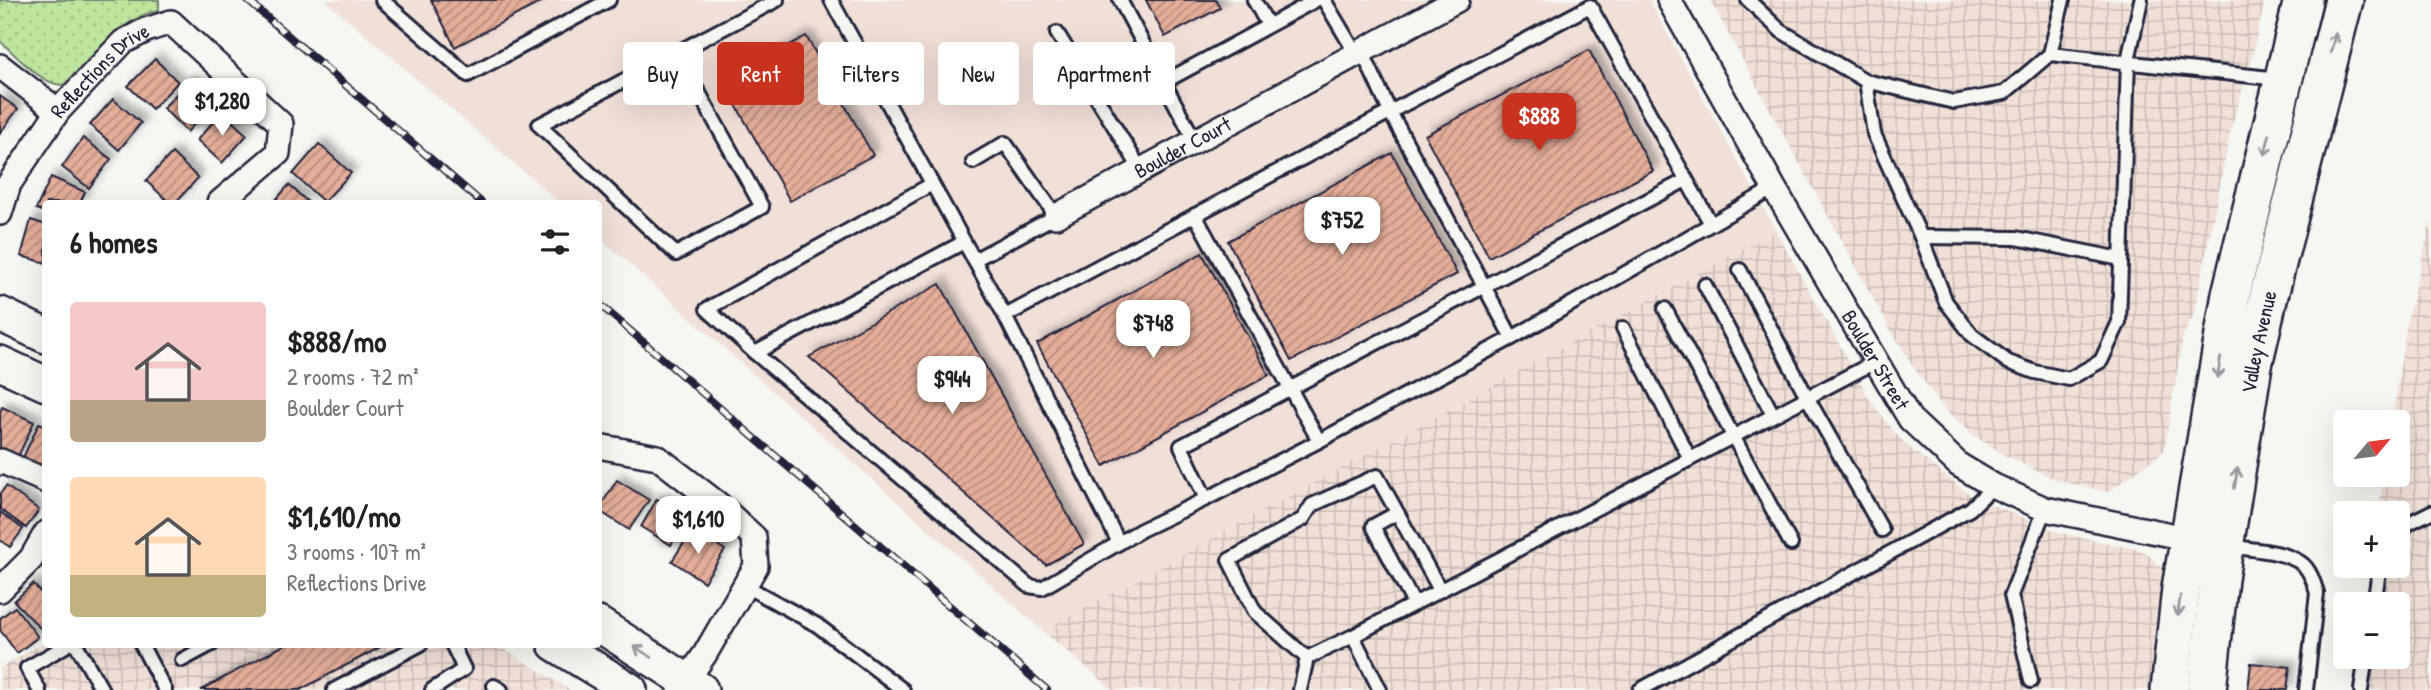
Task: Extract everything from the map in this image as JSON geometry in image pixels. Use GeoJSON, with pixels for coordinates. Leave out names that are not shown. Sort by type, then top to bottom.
{"type":"FeatureCollection","features":[{"type":"Feature","properties":{"kind":"main road","name":"Valley Avenue"},"geometry":{"type":"LineString","coordinates":[[2207,690],[2208,542],[2231,294],[2302,0]]}},
{"type":"Feature","properties":{"kind":"main road","name":"Valley Avenue"},"geometry":{"type":"LineString","coordinates":[[2170,690],[2181,588],[2208,542],[2344,0]]}},
{"type":"Feature","properties":{"kind":"main road"},"geometry":{"type":"LineString","coordinates":[[2283,79],[2321,86]]}},
{"type":"Feature","properties":{"kind":"main road"},"geometry":{"type":"LineString","coordinates":[[0,314],[42,334]]}},
{"type":"Feature","properties":{"kind":"main road"},"geometry":{"type":"LineString","coordinates":[[0,337],[42,353]]}},
{"type":"Feature","properties":{"kind":"main road"},"geometry":{"type":"LineString","coordinates":[[0,362],[42,382]]}},
{"type":"Feature","properties":{"kind":"main road"},"geometry":{"type":"LineString","coordinates":[[602,627],[689,687]]}},
{"type":"Feature","properties":{"kind":"main road"},"geometry":{"type":"LineString","coordinates":[[562,648],[630,690]]}},
{"type":"Feature","properties":{"kind":"street","name":"Boulder Court"},"geometry":{"type":"LineString","coordinates":[[1056,216],[1457,0]]}},
{"type":"Feature","properties":{"kind":"street","name":"Boulder Street"},"geometry":{"type":"LineString","coordinates":[[1669,0],[1774,188],[1910,419],[1958,464],[1994,486],[2045,509],[2208,542]]}},
{"type":"Feature","properties":{"kind":"street","name":"Reflections Drive"},"geometry":{"type":"LineString","coordinates":[[0,213],[9,184],[58,111],[123,41],[146,30],[171,23],[281,124],[278,153],[223,200]]}},
{"type":"Feature","properties":{"kind":"street"},"geometry":{"type":"LineString","coordinates":[[0,66],[58,111]]}},
{"type":"Feature","properties":{"kind":"street"},"geometry":{"type":"LineString","coordinates":[[602,447],[657,457],[718,504],[754,537],[756,566],[706,651],[689,687]]}},
{"type":"Feature","properties":{"kind":"street"},"geometry":{"type":"LineString","coordinates":[[0,462],[42,479]]}},
{"type":"Feature","properties":{"kind":"street"},"geometry":{"type":"LineString","coordinates":[[0,590],[31,559],[42,540]]}},
{"type":"Feature","properties":{"kind":"lane"},"geometry":{"type":"LineString","coordinates":[[382,0],[468,75],[609,0]]}},
{"type":"Feature","properties":{"kind":"lane"},"geometry":{"type":"LineString","coordinates":[[698,42],[777,0]]}},
{"type":"Feature","properties":{"kind":"lane"},"geometry":{"type":"LineString","coordinates":[[831,0],[1004,316],[1119,542]]}},
{"type":"Feature","properties":{"kind":"lane"},"geometry":{"type":"LineString","coordinates":[[1120,0],[1143,42]]}},
{"type":"Feature","properties":{"kind":"lane"},"geometry":{"type":"LineString","coordinates":[[1254,0],[1268,26]]}},
{"type":"Feature","properties":{"kind":"lane"},"geometry":{"type":"LineString","coordinates":[[1324,0],[1359,53],[1512,338]]}},
{"type":"Feature","properties":{"kind":"lane"},"geometry":{"type":"LineString","coordinates":[[1748,0],[1781,31],[1866,81],[1954,102],[2004,93],[2050,54],[2063,0]]}},
{"type":"Feature","properties":{"kind":"lane"},"geometry":{"type":"LineString","coordinates":[[1866,81],[1874,134],[1921,237],[1946,302],[1972,335],[2008,362],[2035,372],[2069,379],[2101,361],[2119,323],[2128,61],[2141,0]]}},
{"type":"Feature","properties":{"kind":"lane"},"geometry":{"type":"LineString","coordinates":[[1175,76],[1308,2]]}},
{"type":"Feature","properties":{"kind":"lane"},"geometry":{"type":"LineString","coordinates":[[1004,316],[1590,6],[1711,224]]}},
{"type":"Feature","properties":{"kind":"lane"},"geometry":{"type":"LineString","coordinates":[[1057,33],[1142,170]]}},
{"type":"Feature","properties":{"kind":"lane"},"geometry":{"type":"LineString","coordinates":[[677,53],[762,207],[677,254],[539,125],[677,53]]}},
{"type":"Feature","properties":{"kind":"lane"},"geometry":{"type":"LineString","coordinates":[[2050,54],[2283,79]]}},
{"type":"Feature","properties":{"kind":"lane"},"geometry":{"type":"LineString","coordinates":[[1175,103],[1195,141]]}},
{"type":"Feature","properties":{"kind":"lane"},"geometry":{"type":"LineString","coordinates":[[973,162],[1005,143],[1056,216],[974,260]]}},
{"type":"Feature","properties":{"kind":"lane"},"geometry":{"type":"LineString","coordinates":[[1206,499],[1181,446],[1686,180]]}},
{"type":"Feature","properties":{"kind":"lane"},"geometry":{"type":"LineString","coordinates":[[932,184],[707,309],[1029,586],[1042,588],[1119,542],[1319,441],[1512,338],[1774,188]]}},
{"type":"Feature","properties":{"kind":"lane"},"geometry":{"type":"LineString","coordinates":[[1195,215],[1319,441]]}},
{"type":"Feature","properties":{"kind":"lane"},"geometry":{"type":"LineString","coordinates":[[1921,237],[2016,238],[2121,259]]}},
{"type":"Feature","properties":{"kind":"lane"},"geometry":{"type":"LineString","coordinates":[[755,353],[964,242]]}},
{"type":"Feature","properties":{"kind":"lane"},"geometry":{"type":"LineString","coordinates":[[1740,270],[1882,530]]}},
{"type":"Feature","properties":{"kind":"lane"},"geometry":{"type":"LineString","coordinates":[[1705,285],[1773,415]]}},
{"type":"Feature","properties":{"kind":"lane"},"geometry":{"type":"LineString","coordinates":[[1665,309],[1791,544]]}},
{"type":"Feature","properties":{"kind":"lane"},"geometry":{"type":"LineString","coordinates":[[1623,328],[1690,459]]}},
{"type":"Feature","properties":{"kind":"lane"},"geometry":{"type":"LineString","coordinates":[[1307,658],[1875,362]]}},
{"type":"Feature","properties":{"kind":"lane"},"geometry":{"type":"LineString","coordinates":[[1307,658],[1255,612],[1229,560],[1303,519],[1312,505],[1377,476],[1440,590]]}},
{"type":"Feature","properties":{"kind":"lane"},"geometry":{"type":"LineString","coordinates":[[1642,689],[1969,509],[1994,486]]}},
{"type":"Feature","properties":{"kind":"lane"},"geometry":{"type":"LineString","coordinates":[[2031,681],[2011,594],[2045,509]]}},
{"type":"Feature","properties":{"kind":"lane"},"geometry":{"type":"LineString","coordinates":[[2410,522],[2431,512]]}},
{"type":"Feature","properties":{"kind":"lane"},"geometry":{"type":"LineString","coordinates":[[1397,513],[1373,526],[1414,604]]}},
{"type":"Feature","properties":{"kind":"lane"},"geometry":{"type":"LineString","coordinates":[[2208,542],[2284,556],[2303,564],[2317,593],[2306,690]]}},
{"type":"Feature","properties":{"kind":"lane"},"geometry":{"type":"LineString","coordinates":[[744,585],[817,625],[903,690]]}},
{"type":"Feature","properties":{"kind":"lane"},"geometry":{"type":"LineString","coordinates":[[1353,636],[1380,690]]}},
{"type":"Feature","properties":{"kind":"lane"},"geometry":{"type":"LineString","coordinates":[[39,690],[27,668],[62,648]]}},
{"type":"Feature","properties":{"kind":"lane"},"geometry":{"type":"LineString","coordinates":[[77,648],[102,690]]}},
{"type":"Feature","properties":{"kind":"lane"},"geometry":{"type":"LineString","coordinates":[[143,648],[165,690]]}},
{"type":"Feature","properties":{"kind":"lane"},"geometry":{"type":"LineString","coordinates":[[182,660],[204,648]]}},
{"type":"Feature","properties":{"kind":"lane"},"geometry":{"type":"LineString","coordinates":[[334,690],[413,648]]}},
{"type":"Feature","properties":{"kind":"lane"},"geometry":{"type":"LineString","coordinates":[[432,690],[464,669],[455,648]]}},
{"type":"Feature","properties":{"kind":"lane"},"geometry":{"type":"LineString","coordinates":[[1300,690],[1307,658]]}},
{"type":"Feature","properties":{"kind":"lane"},"geometry":{"type":"LineString","coordinates":[[2361,690],[2364,669]]}},
{"type":"Feature","properties":{"kind":"shaded area"},"geometry":{"type":"Polygon","coordinates":[[[325,0],[1649,0],[1776,231],[1043,631],[602,240],[602,200],[557,200],[325,0]]]}},
{"type":"Feature","properties":{"kind":"shaded area"},"geometry":{"type":"Polygon","coordinates":[[[1710,0],[2265,0],[2232,125],[2194,313],[2183,336],[2164,451],[2108,492],[2057,480],[2008,457],[1975,436],[1945,410],[1890,329],[1710,0]]]}},
{"type":"Feature","properties":{"kind":"shaded area"},"geometry":{"type":"Polygon","coordinates":[[[2431,222],[2431,690],[2352,690],[2355,669],[2410,669],[2410,592],[2367,592],[2369,578],[2410,578],[2410,501],[2380,501],[2382,487],[2410,487],[2410,410],[2394,410],[2407,321],[2431,222]]]}},
{"type":"Feature","properties":{"kind":"shaded area"},"geometry":{"type":"Polygon","coordinates":[[[1776,231],[1870,400],[1911,449],[1973,497],[2060,533],[2144,551],[2164,569],[2169,589],[2157,690],[1113,690],[1043,631],[1776,231]]]}},
{"type":"Feature","properties":{"kind":"shaded area"},"geometry":{"type":"Polygon","coordinates":[[[42,644],[42,648],[502,648],[570,690],[0,690],[0,668],[42,644]]]}},
{"type":"Feature","properties":{"kind":"green space"},"geometry":{"type":"Polygon","coordinates":[[[0,0],[159,0],[159,11],[146,14],[123,28],[78,80],[58,84],[37,74],[0,41],[0,0]]]}},
{"type":"Feature","properties":{"kind":"building"},"geometry":{"type":"Polygon","coordinates":[[[431,0],[545,0],[455,47],[431,0]]]}},
{"type":"Feature","properties":{"kind":"building"},"geometry":{"type":"Polygon","coordinates":[[[1146,0],[1216,0],[1220,8],[1165,37],[1146,0]]]}},
{"type":"Feature","properties":{"kind":"building"},"geometry":{"type":"Polygon","coordinates":[[[806,36],[818,57],[818,105],[845,105],[873,155],[790,201],[736,105],[804,105],[804,42],[795,42],[806,36]]]}},
{"type":"Feature","properties":{"kind":"building"},"geometry":{"type":"Polygon","coordinates":[[[1589,50],[1653,171],[1489,257],[1425,135],[1589,50]]]}},
{"type":"Feature","properties":{"kind":"building"},"geometry":{"type":"Polygon","coordinates":[[[155,59],[178,82],[152,109],[128,86],[155,59]]]}},
{"type":"Feature","properties":{"kind":"building"},"geometry":{"type":"Polygon","coordinates":[[[189,81],[213,105],[187,132],[163,108],[189,81]]]}},
{"type":"Feature","properties":{"kind":"building"},"geometry":{"type":"Polygon","coordinates":[[[0,96],[18,109],[0,133],[0,96]]]}},
{"type":"Feature","properties":{"kind":"building"},"geometry":{"type":"Polygon","coordinates":[[[113,99],[141,123],[119,150],[90,125],[113,99]]]}},
{"type":"Feature","properties":{"kind":"building"},"geometry":{"type":"Polygon","coordinates":[[[222,112],[247,135],[222,163],[197,140],[222,112]]]}},
{"type":"Feature","properties":{"kind":"building"},"geometry":{"type":"Polygon","coordinates":[[[83,138],[111,159],[89,188],[62,167],[83,138]]]}},
{"type":"Feature","properties":{"kind":"building"},"geometry":{"type":"Polygon","coordinates":[[[319,144],[351,173],[326,200],[322,200],[293,174],[319,144]]]}},
{"type":"Feature","properties":{"kind":"building"},"geometry":{"type":"Polygon","coordinates":[[[172,153],[198,178],[178,200],[167,200],[146,181],[172,153]]]}},
{"type":"Feature","properties":{"kind":"building"},"geometry":{"type":"Polygon","coordinates":[[[1392,153],[1457,274],[1291,361],[1228,241],[1392,153]]]}},
{"type":"Feature","properties":{"kind":"building"},"geometry":{"type":"Polygon","coordinates":[[[51,177],[85,192],[81,200],[42,200],[42,211],[36,209],[51,177]]]}},
{"type":"Feature","properties":{"kind":"building"},"geometry":{"type":"Polygon","coordinates":[[[289,185],[306,200],[276,200],[289,185]]]}},
{"type":"Feature","properties":{"kind":"building"},"geometry":{"type":"Polygon","coordinates":[[[31,220],[42,224],[42,262],[21,256],[31,220]]]}},
{"type":"Feature","properties":{"kind":"building"},"geometry":{"type":"Polygon","coordinates":[[[1202,253],[1269,375],[1104,466],[1037,344],[1202,253]]]}},
{"type":"Feature","properties":{"kind":"building"},"geometry":{"type":"Polygon","coordinates":[[[940,284],[1084,544],[1046,565],[809,357],[940,284]]]}},
{"type":"Feature","properties":{"kind":"building"},"geometry":{"type":"Polygon","coordinates":[[[2,407],[34,422],[17,459],[0,451],[2,407]]]}},
{"type":"Feature","properties":{"kind":"building"},"geometry":{"type":"Polygon","coordinates":[[[39,423],[42,424],[42,469],[22,460],[39,423]]]}},
{"type":"Feature","properties":{"kind":"building"},"geometry":{"type":"Polygon","coordinates":[[[617,480],[649,500],[629,530],[602,513],[602,504],[617,480]]]}},
{"type":"Feature","properties":{"kind":"building"},"geometry":{"type":"Polygon","coordinates":[[[6,486],[39,510],[26,528],[0,509],[0,494],[6,486]]]}},
{"type":"Feature","properties":{"kind":"building"},"geometry":{"type":"Polygon","coordinates":[[[657,499],[687,517],[671,545],[641,527],[657,499]]]}},
{"type":"Feature","properties":{"kind":"building"},"geometry":{"type":"Polygon","coordinates":[[[0,512],[23,529],[10,547],[0,540],[0,512]]]}},
{"type":"Feature","properties":{"kind":"building"},"geometry":{"type":"Polygon","coordinates":[[[693,529],[725,550],[704,582],[672,561],[693,529]]]}},
{"type":"Feature","properties":{"kind":"building"},"geometry":{"type":"Polygon","coordinates":[[[33,584],[42,594],[42,630],[14,601],[33,584]]]}},
{"type":"Feature","properties":{"kind":"building"},"geometry":{"type":"Polygon","coordinates":[[[15,607],[38,637],[17,653],[0,630],[0,618],[15,607]]]}},
{"type":"Feature","properties":{"kind":"building"},"geometry":{"type":"Polygon","coordinates":[[[279,648],[379,648],[300,690],[201,690],[279,648]]]}},
{"type":"Feature","properties":{"kind":"building"},"geometry":{"type":"Polygon","coordinates":[[[2251,663],[2290,667],[2287,690],[2248,690],[2251,663]]]}},
{"type":"Feature","properties":{"kind":"railway"},"geometry":{"type":"LineString","coordinates":[[247,0],[479,200]]}},
{"type":"Feature","properties":{"kind":"railway"},"geometry":{"type":"LineString","coordinates":[[602,306],[1047,690]]}}]}
